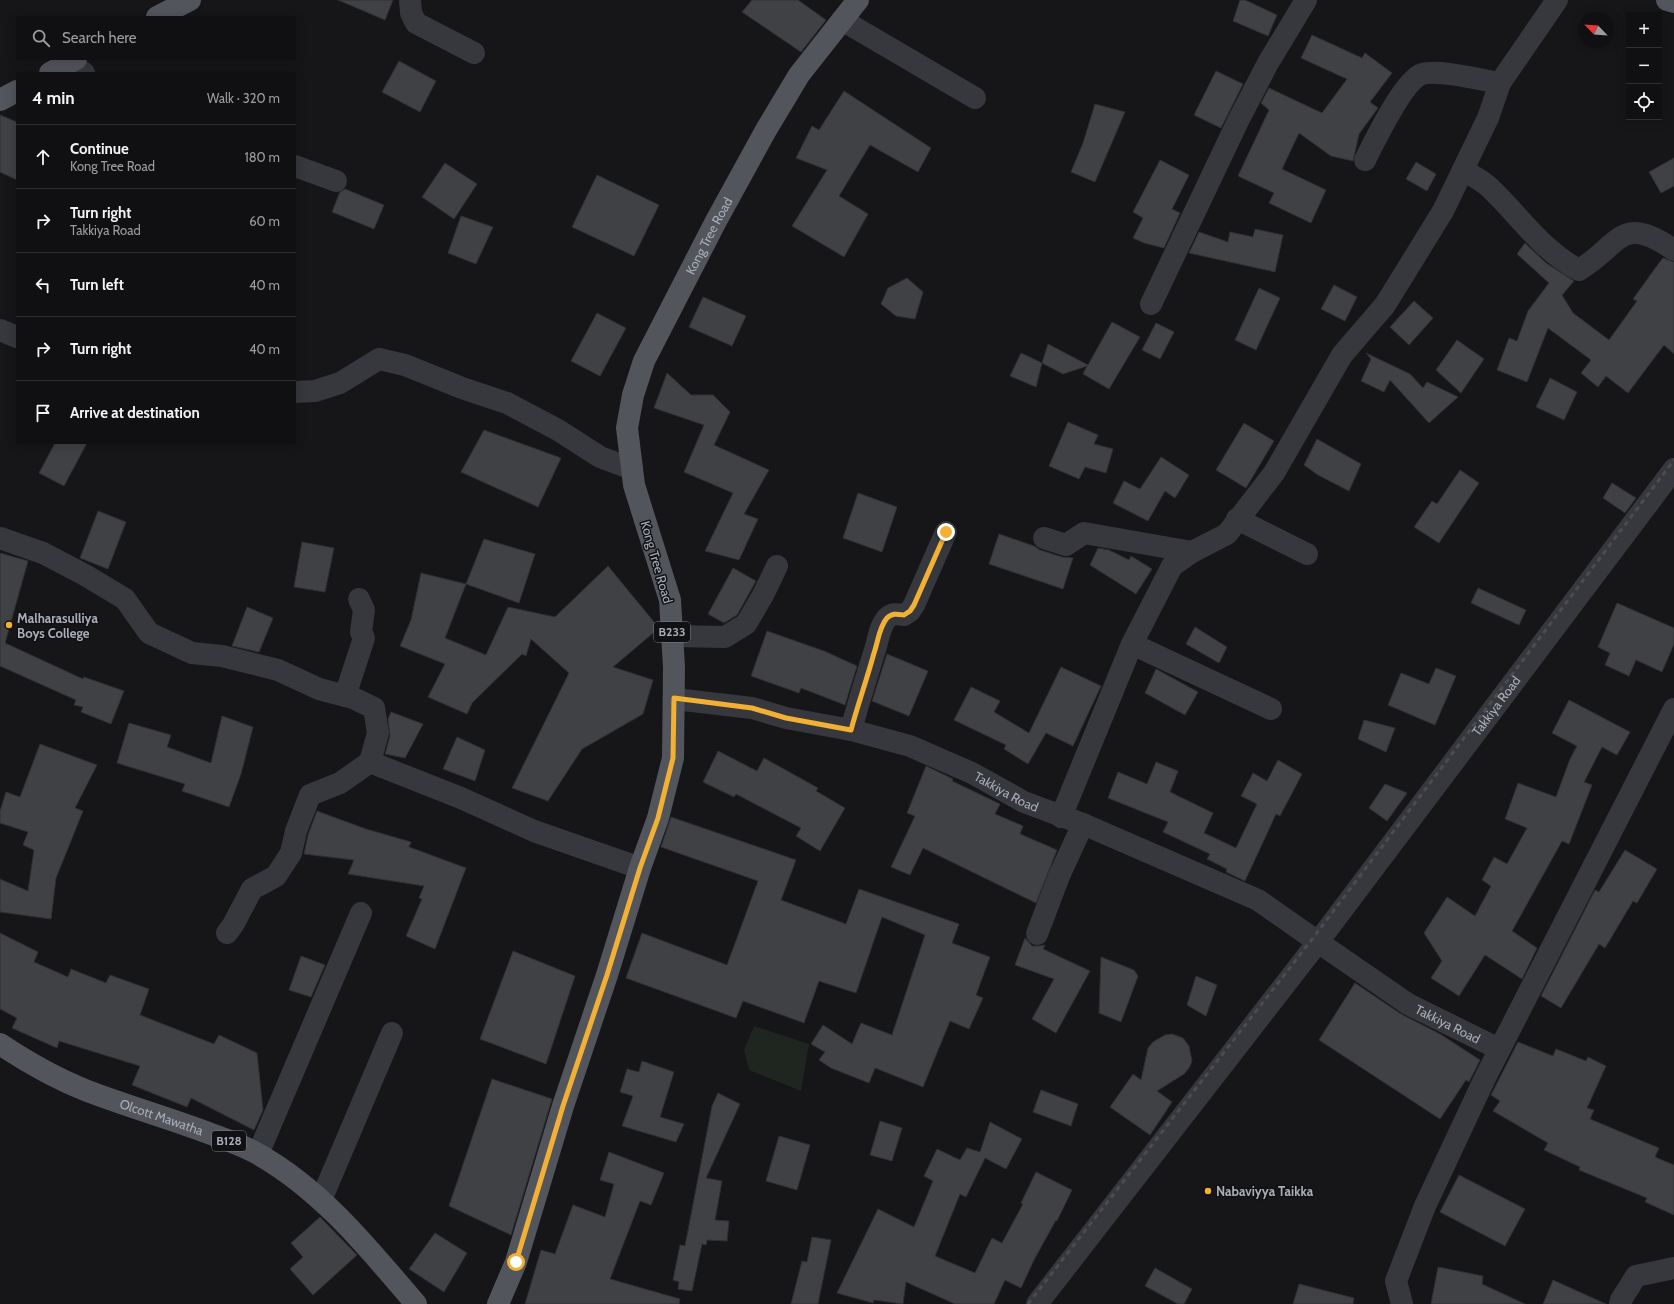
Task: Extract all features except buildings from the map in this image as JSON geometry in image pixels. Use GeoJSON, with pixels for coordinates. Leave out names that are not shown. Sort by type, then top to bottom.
{"type":"FeatureCollection","features":[{"type":"Feature","properties":{"kind":"main road"},"geometry":{"type":"LineString","coordinates":[[159,16],[190,0]]}},
{"type":"Feature","properties":{"kind":"main road","name":"Kong Tree Road"},"geometry":{"type":"LineString","coordinates":[[498,1304],[516,1262],[563,1106],[607,975],[640,868],[658,818],[673,758],[673,636],[670,600],[634,486],[627,428],[633,395],[644,361],[716,221],[766,130],[799,75],[858,0]]}},
{"type":"Feature","properties":{"kind":"main road"},"geometry":{"type":"LineString","coordinates":[[1666,0],[1674,2]]}},
{"type":"Feature","properties":{"kind":"main road"},"geometry":{"type":"LineString","coordinates":[[53,72],[77,65]]}},
{"type":"Feature","properties":{"kind":"main road"},"geometry":{"type":"LineString","coordinates":[[0,100],[16,92]]}},
{"type":"Feature","properties":{"kind":"main road","name":"Olcott Mawatha"},"geometry":{"type":"LineString","coordinates":[[0,1044],[29,1064],[85,1090],[172,1119],[233,1142],[258,1154],[290,1174],[321,1200],[378,1260],[416,1304]]}},
{"type":"Feature","properties":{"kind":"street"},"geometry":{"type":"LineString","coordinates":[[410,0],[410,13],[416,22],[474,53]]}},
{"type":"Feature","properties":{"kind":"street"},"geometry":{"type":"LineString","coordinates":[[1151,304],[1238,121],[1268,63],[1306,0]]}},
{"type":"Feature","properties":{"kind":"street"},"geometry":{"type":"LineString","coordinates":[[1061,817],[1132,644],[1172,566],[1192,552],[1226,534],[1274,473],[1342,355],[1389,298],[1443,211],[1488,118],[1500,83],[1557,0]]}},
{"type":"Feature","properties":{"kind":"street"},"geometry":{"type":"LineString","coordinates":[[842,20],[976,98]]}},
{"type":"Feature","properties":{"kind":"street"},"geometry":{"type":"LineString","coordinates":[[1365,160],[1379,131],[1409,83],[1421,74],[1437,72],[1500,83]]}},
{"type":"Feature","properties":{"kind":"street"},"geometry":{"type":"LineString","coordinates":[[296,166],[336,181]]}},
{"type":"Feature","properties":{"kind":"street"},"geometry":{"type":"LineString","coordinates":[[1463,170],[1488,186],[1548,250],[1565,263],[1579,270],[1589,265],[1618,238],[1631,232],[1646,235],[1674,250]]}},
{"type":"Feature","properties":{"kind":"street"},"geometry":{"type":"LineString","coordinates":[[0,330],[16,337]]}},
{"type":"Feature","properties":{"kind":"street"},"geometry":{"type":"LineString","coordinates":[[296,392],[315,391],[340,383],[379,359],[405,364],[462,388],[507,403],[558,430],[600,458],[632,469]]}},
{"type":"Feature","properties":{"kind":"street","name":"Takkiya Road"},"geometry":{"type":"LineString","coordinates":[[1318,942],[1674,469]]}},
{"type":"Feature","properties":{"kind":"street"},"geometry":{"type":"LineString","coordinates":[[1236,520],[1307,554]]}},
{"type":"Feature","properties":{"kind":"street"},"geometry":{"type":"LineString","coordinates":[[851,730],[879,634],[890,615],[895,613],[904,615],[910,611],[914,605],[946,532]]}},
{"type":"Feature","properties":{"kind":"street"},"geometry":{"type":"LineString","coordinates":[[1044,538],[1066,545],[1084,533],[1192,552]]}},
{"type":"Feature","properties":{"kind":"street"},"geometry":{"type":"LineString","coordinates":[[0,538],[43,553],[85,575],[125,599],[149,633],[192,653],[222,656],[278,670],[319,689],[345,696],[374,708],[378,733],[370,762],[340,783],[310,795],[296,831],[290,852],[276,876],[252,889],[233,925],[227,933]]}},
{"type":"Feature","properties":{"kind":"street"},"geometry":{"type":"LineString","coordinates":[[673,636],[725,637],[746,624],[777,566]]}},
{"type":"Feature","properties":{"kind":"street"},"geometry":{"type":"LineString","coordinates":[[345,696],[364,638],[361,632],[364,610],[359,599]]}},
{"type":"Feature","properties":{"kind":"street"},"geometry":{"type":"LineString","coordinates":[[1132,644],[1270,708]]}},
{"type":"Feature","properties":{"kind":"street","name":"Takkiya Road"},"geometry":{"type":"LineString","coordinates":[[674,698],[752,708],[786,718],[851,730],[910,746],[972,773],[1024,802],[1083,824],[1258,900],[1408,1004],[1499,1050]]}},
{"type":"Feature","properties":{"kind":"street"},"geometry":{"type":"LineString","coordinates":[[1402,1304],[1396,1281],[1425,1206],[1499,1050],[1674,709]]}},
{"type":"Feature","properties":{"kind":"street"},"geometry":{"type":"LineString","coordinates":[[370,762],[461,798],[534,831],[640,868]]}},
{"type":"Feature","properties":{"kind":"street"},"geometry":{"type":"LineString","coordinates":[[1038,934],[1059,876],[1083,824]]}},
{"type":"Feature","properties":{"kind":"street"},"geometry":{"type":"LineString","coordinates":[[258,1154],[361,913]]}},
{"type":"Feature","properties":{"kind":"street"},"geometry":{"type":"LineString","coordinates":[[1037,1304],[1318,942]]}},
{"type":"Feature","properties":{"kind":"street"},"geometry":{"type":"LineString","coordinates":[[321,1200],[392,1034]]}},
{"type":"Feature","properties":{"kind":"street"},"geometry":{"type":"LineString","coordinates":[[1620,1304],[1636,1276],[1674,1268]]}},
{"type":"Feature","properties":{"kind":"shaded area"},"geometry":{"type":"Polygon","coordinates":[[[754,1026],[809,1044],[801,1091],[749,1070],[744,1050],[754,1026]]]}},
{"type":"Feature","properties":{"kind":"railway"},"geometry":{"type":"LineString","coordinates":[[1028,1304],[1313,938],[1674,460]]}},
{"type":"Feature","properties":{"kind":"place","name":"Malharasulliya Boys College"},"geometry":{"type":"Point","coordinates":[9,625]}},
{"type":"Feature","properties":{"kind":"place","name":"Nabaviyya Taikka"},"geometry":{"type":"Point","coordinates":[1208,1191]}},
{"type":"Feature","properties":{"kind":"route"},"geometry":{"type":"LineString","coordinates":[[516,1262],[563,1106],[607,975],[640,868],[658,818],[673,758],[674,698],[752,708],[786,718],[851,730],[879,634],[890,615],[895,613],[904,615],[910,611],[914,605],[946,532]]}}]}
